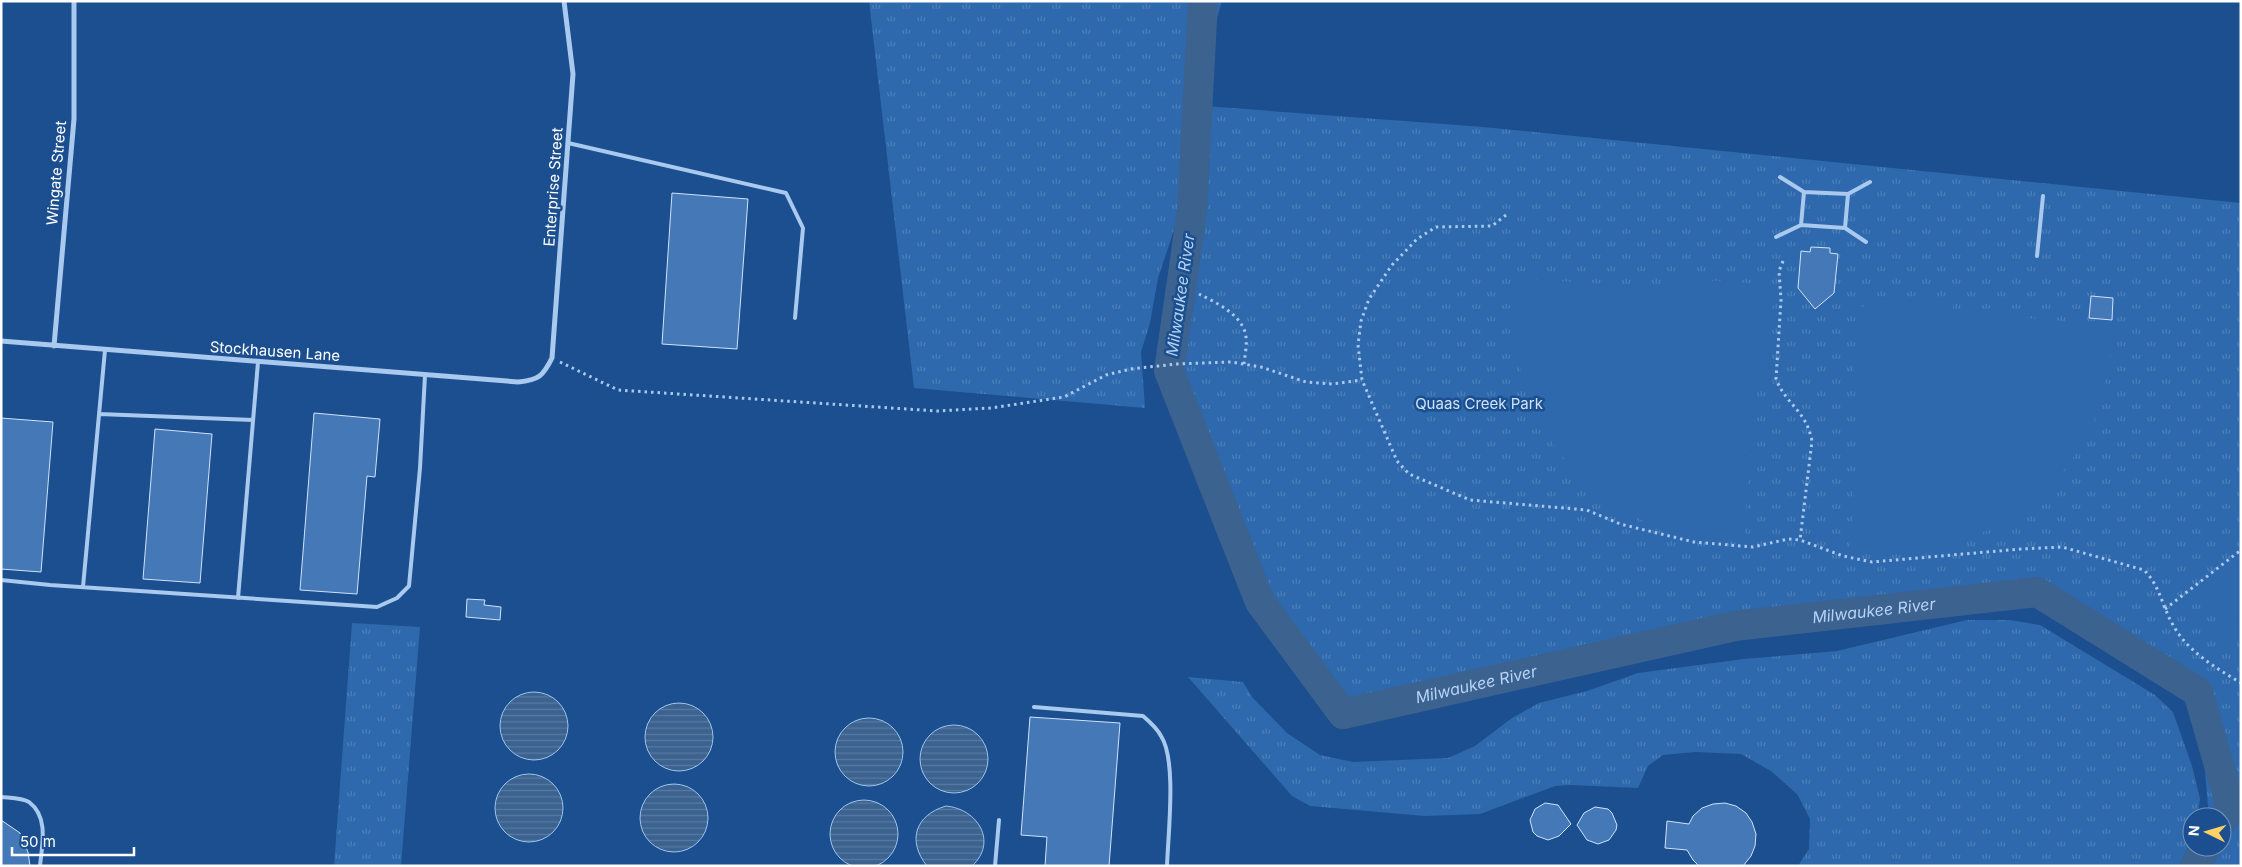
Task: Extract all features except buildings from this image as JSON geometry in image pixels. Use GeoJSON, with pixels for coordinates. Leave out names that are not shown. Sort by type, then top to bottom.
{"type":"FeatureCollection","features":[{"type":"Feature","properties":{"kind":"street","name":"Wingate Street"},"geometry":{"type":"LineString","coordinates":[[54,346],[74,119],[74,1]]}},
{"type":"Feature","properties":{"kind":"street","name":"Enterprise Street"},"geometry":{"type":"LineString","coordinates":[[545,372],[552,358],[573,74],[564,1]]}},
{"type":"Feature","properties":{"kind":"street","name":"Stockhausen Lane"},"geometry":{"type":"LineString","coordinates":[[1,341],[518,382],[533,380],[545,372]]}},
{"type":"Feature","properties":{"kind":"lane"},"geometry":{"type":"LineString","coordinates":[[568,144],[786,193],[803,228],[795,318]]}},
{"type":"Feature","properties":{"kind":"lane"},"geometry":{"type":"LineString","coordinates":[[1780,178],[1804,192],[1848,194],[1870,182]]}},
{"type":"Feature","properties":{"kind":"lane"},"geometry":{"type":"LineString","coordinates":[[1801,224],[1804,192]]}},
{"type":"Feature","properties":{"kind":"lane"},"geometry":{"type":"LineString","coordinates":[[1845,228],[1848,194]]}},
{"type":"Feature","properties":{"kind":"lane"},"geometry":{"type":"LineString","coordinates":[[2038,256],[2042,196]]}},
{"type":"Feature","properties":{"kind":"lane"},"geometry":{"type":"LineString","coordinates":[[1776,237],[1801,224],[1845,228],[1866,242]]}},
{"type":"Feature","properties":{"kind":"lane"},"geometry":{"type":"LineString","coordinates":[[83,588],[105,350]]}},
{"type":"Feature","properties":{"kind":"lane"},"geometry":{"type":"LineString","coordinates":[[238,598],[258,362]]}},
{"type":"Feature","properties":{"kind":"lane"},"geometry":{"type":"LineString","coordinates":[[1,580],[83,588],[377,607],[397,598],[409,586],[426,375]]}},
{"type":"Feature","properties":{"kind":"lane"},"geometry":{"type":"LineString","coordinates":[[99,414],[253,420]]}},
{"type":"Feature","properties":{"kind":"lane"},"geometry":{"type":"LineString","coordinates":[[1034,707],[1143,716],[1153,726],[1162,737],[1170,764],[1168,866]]}},
{"type":"Feature","properties":{"kind":"lane"},"geometry":{"type":"LineString","coordinates":[[1,797],[27,801],[38,812],[44,830],[40,866]]}},
{"type":"Feature","properties":{"kind":"lane"},"geometry":{"type":"LineString","coordinates":[[995,866],[999,820]]}},
{"type":"Feature","properties":{"kind":"path"},"geometry":{"type":"LineString","coordinates":[[1506,214],[1492,226],[1436,227],[1418,239],[1392,265],[1369,299],[1361,322],[1358,345],[1362,380],[1397,461],[1409,474],[1470,500],[1587,510],[1620,524],[1694,542],[1753,547],[1788,538],[1800,540],[1843,556],[1872,562],[2062,547],[2094,558],[2144,570],[2153,578],[2162,596],[2165,609],[2178,633],[2192,649],[2241,683]]}},
{"type":"Feature","properties":{"kind":"path"},"geometry":{"type":"LineString","coordinates":[[1784,261],[1779,271],[1781,300],[1776,379],[1784,394],[1805,418],[1812,441],[1800,540]]}},
{"type":"Feature","properties":{"kind":"path"},"geometry":{"type":"LineString","coordinates":[[1199,294],[1227,310],[1242,326],[1246,339],[1244,364]]}},
{"type":"Feature","properties":{"kind":"path"},"geometry":{"type":"LineString","coordinates":[[552,358],[618,390],[937,411],[991,408],[1064,397],[1106,375],[1131,368],[1207,362],[1244,364],[1286,374],[1306,382],[1332,384],[1362,380]]}},
{"type":"Feature","properties":{"kind":"path"},"geometry":{"type":"LineString","coordinates":[[2165,609],[2241,550]]}},
{"type":"Feature","properties":{"kind":"green space","name":"Quaas Creek Park"},"geometry":{"type":"Polygon","coordinates":[[[869,1],[1222,1],[1210,41],[1205,106],[1483,127],[2241,203],[2241,866],[2187,866],[2192,857],[2232,857],[2232,807],[2208,807],[2198,692],[2037,592],[1735,626],[1343,714],[1260,602],[1169,371],[1187,202],[1175,227],[1158,278],[1150,323],[1141,352],[1145,408],[914,388],[869,1]]]}},
{"type":"Feature","properties":{"kind":"green space"},"geometry":{"type":"Polygon","coordinates":[[[1517,278],[1676,289],[1678,278],[1759,284],[1773,301],[1767,384],[1755,384],[1744,542],[1685,534],[1662,528],[1643,520],[1619,508],[1591,486],[1570,465],[1552,442],[1538,418],[1527,392],[1520,365],[1516,337],[1517,278]]]}},
{"type":"Feature","properties":{"kind":"green space"},"geometry":{"type":"Polygon","coordinates":[[[1875,297],[1953,305],[1952,312],[2113,325],[2111,349],[2099,407],[2084,441],[2070,463],[2035,500],[2014,515],[1968,539],[1933,550],[1897,554],[1850,552],[1861,390],[1852,389],[1860,309],[1875,297]]]}},
{"type":"Feature","properties":{"kind":"green space"},"geometry":{"type":"Polygon","coordinates":[[[2236,562],[2241,569],[2241,605],[2223,619],[2200,589],[2236,562]]]}},
{"type":"Feature","properties":{"kind":"green space"},"geometry":{"type":"Polygon","coordinates":[[[2241,614],[2241,633],[2228,643],[2219,630],[2241,614]]]}},
{"type":"Feature","properties":{"kind":"green space"},"geometry":{"type":"Polygon","coordinates":[[[1967,620],[2010,620],[2040,625],[2155,695],[2173,712],[2192,766],[2200,799],[2199,807],[2182,807],[2184,857],[2179,866],[1798,866],[1809,849],[1810,819],[1797,794],[1771,771],[1741,754],[1695,752],[1663,755],[1648,766],[1638,788],[1555,786],[1480,814],[1425,816],[1310,806],[1292,796],[1188,677],[1243,682],[1252,697],[1287,733],[1320,755],[1353,762],[1448,758],[1475,746],[1512,718],[1539,703],[1587,691],[1638,673],[1744,659],[1837,651],[1967,620]]]}},
{"type":"Feature","properties":{"kind":"green space"},"geometry":{"type":"Polygon","coordinates":[[[352,623],[420,627],[401,866],[334,866],[352,623]]]}},
{"type":"Feature","properties":{"kind":"shaded area"},"geometry":{"type":"Polygon","coordinates":[[[534,692],[547,695],[558,702],[565,713],[568,726],[565,739],[558,750],[547,757],[534,760],[521,757],[510,750],[503,739],[500,726],[503,713],[510,702],[521,695],[534,692]]]}},
{"type":"Feature","properties":{"kind":"shaded area"},"geometry":{"type":"Polygon","coordinates":[[[679,703],[692,706],[703,713],[710,724],[713,737],[710,750],[703,761],[692,768],[679,771],[666,768],[655,761],[648,750],[645,737],[648,724],[655,713],[666,706],[679,703]]]}},
{"type":"Feature","properties":{"kind":"shaded area"},"geometry":{"type":"Polygon","coordinates":[[[869,718],[882,721],[893,728],[900,739],[903,752],[900,765],[893,776],[882,783],[869,786],[856,783],[845,776],[838,765],[835,752],[838,739],[845,728],[856,721],[869,718]]]}},
{"type":"Feature","properties":{"kind":"shaded area"},"geometry":{"type":"Polygon","coordinates":[[[954,725],[967,728],[978,735],[985,746],[988,759],[985,772],[978,783],[967,790],[954,793],[941,790],[930,783],[923,772],[920,759],[923,746],[930,735],[941,728],[954,725]]]}},
{"type":"Feature","properties":{"kind":"shaded area"},"geometry":{"type":"Polygon","coordinates":[[[529,774],[542,777],[553,784],[560,795],[563,808],[560,821],[553,832],[542,839],[529,842],[516,839],[505,832],[498,821],[495,808],[498,795],[505,784],[516,777],[529,774]]]}},
{"type":"Feature","properties":{"kind":"shaded area"},"geometry":{"type":"Polygon","coordinates":[[[674,784],[687,787],[698,794],[705,805],[708,818],[705,831],[698,842],[687,849],[674,852],[661,849],[650,842],[643,831],[640,818],[643,805],[650,794],[661,787],[674,784]]]}},
{"type":"Feature","properties":{"kind":"shaded area"},"geometry":{"type":"Polygon","coordinates":[[[864,800],[877,803],[888,810],[895,821],[898,834],[895,847],[888,858],[877,865],[864,868],[851,865],[840,858],[833,847],[830,834],[833,821],[840,810],[851,803],[864,800]]]}},
{"type":"Feature","properties":{"kind":"shaded area"},"geometry":{"type":"Polygon","coordinates":[[[946,806],[957,808],[967,813],[981,828],[984,837],[983,847],[980,857],[972,866],[927,866],[921,857],[917,847],[917,830],[927,816],[935,810],[946,806]]]}},
{"type":"Feature","properties":{"kind":"waterway","name":"Milwaukee River"},"geometry":{"type":"LineString","coordinates":[[1203,1],[1192,211],[1169,371],[1260,602],[1343,714],[1735,626],[2037,592],[2198,692],[2231,807]]}},
{"type":"Feature","properties":{"kind":"waterway","name":"Milwaukee River"},"geometry":{"type":"LineString","coordinates":[[2195,866],[2200,857]]}}]}
